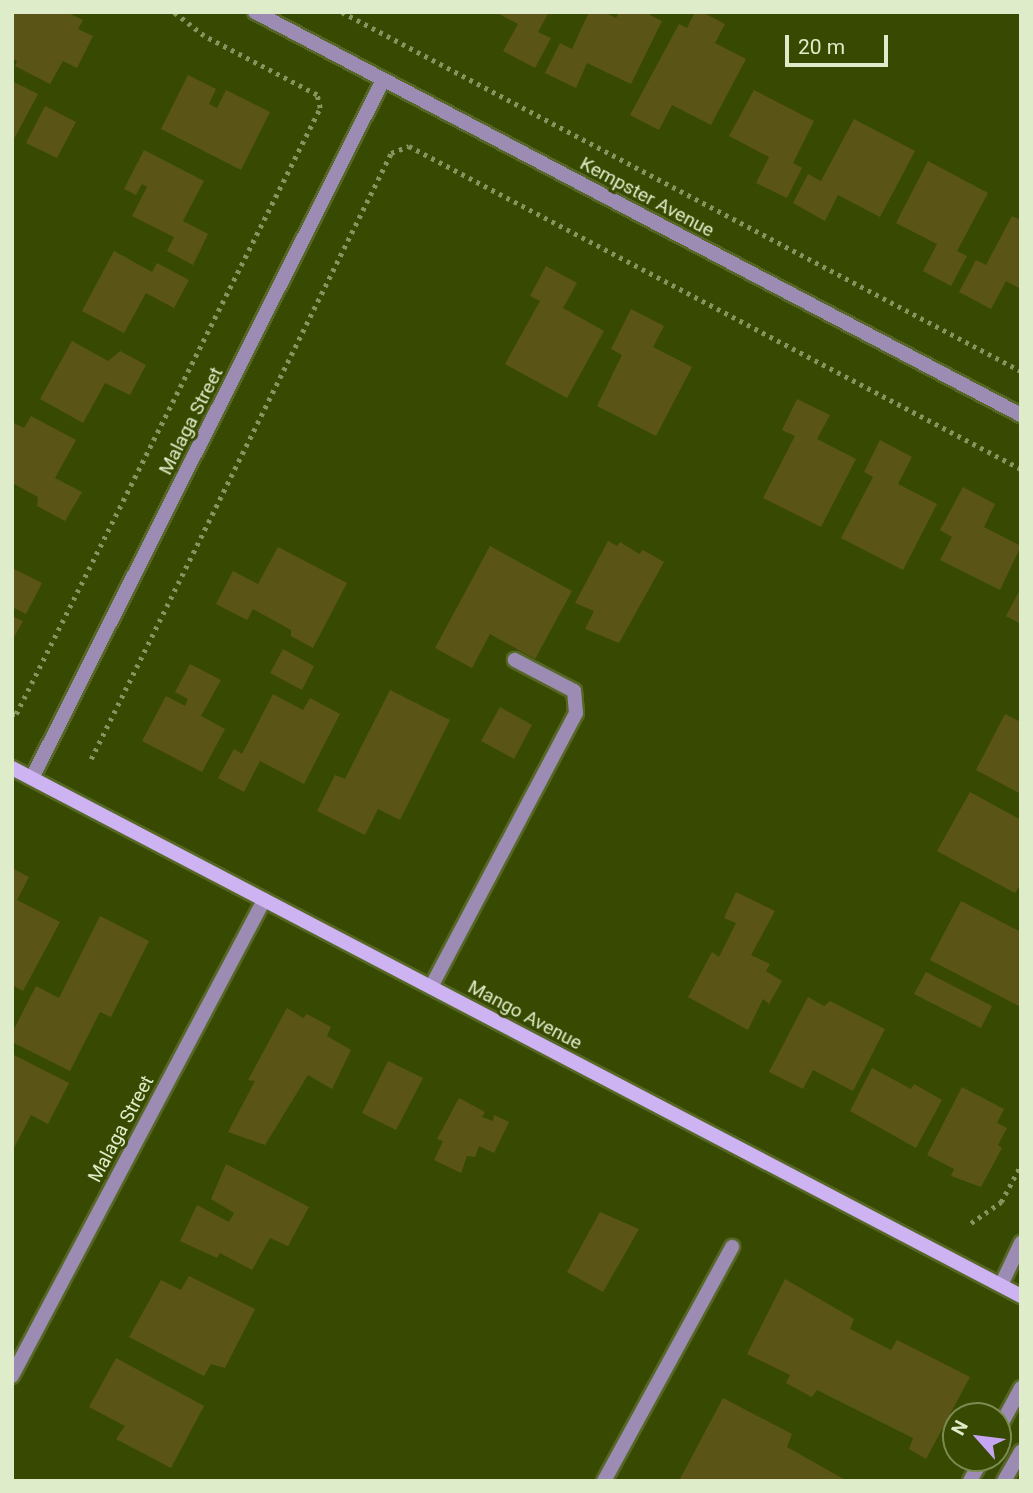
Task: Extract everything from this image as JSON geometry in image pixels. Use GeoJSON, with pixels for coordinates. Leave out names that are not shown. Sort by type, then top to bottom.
{"type":"FeatureCollection","features":[{"type":"Feature","properties":{"kind":"street","name":"Kempster Avenue"},"geometry":{"type":"LineString","coordinates":[[255,12],[1021,415]]}},
{"type":"Feature","properties":{"kind":"street","name":"Malaga Street"},"geometry":{"type":"LineString","coordinates":[[32,778],[383,80]]}},
{"type":"Feature","properties":{"kind":"street"},"geometry":{"type":"LineString","coordinates":[[431,987],[576,713],[574,691],[515,660]]}},
{"type":"Feature","properties":{"kind":"street","name":"Mango Avenue"},"geometry":{"type":"LineString","coordinates":[[12,768],[1021,1296]]}},
{"type":"Feature","properties":{"kind":"street","name":"Malaga Street"},"geometry":{"type":"LineString","coordinates":[[12,1376],[264,900]]}},
{"type":"Feature","properties":{"kind":"street"},"geometry":{"type":"LineString","coordinates":[[1000,1286],[1021,1243]]}},
{"type":"Feature","properties":{"kind":"street"},"geometry":{"type":"LineString","coordinates":[[604,1481],[732,1247]]}},
{"type":"Feature","properties":{"kind":"street"},"geometry":{"type":"LineString","coordinates":[[1012,1404],[1021,1388]]}},
{"type":"Feature","properties":{"kind":"street"},"geometry":{"type":"LineString","coordinates":[[1004,1481],[1021,1451]]}},
{"type":"Feature","properties":{"kind":"path"},"geometry":{"type":"LineString","coordinates":[[12,713],[16,714],[320,108],[317,95],[204,36],[173,12]]}},
{"type":"Feature","properties":{"kind":"path"},"geometry":{"type":"LineString","coordinates":[[342,12],[1021,371]]}},
{"type":"Feature","properties":{"kind":"path"},"geometry":{"type":"LineString","coordinates":[[91,759],[391,153],[409,146],[1021,469]]}},
{"type":"Feature","properties":{"kind":"path"},"geometry":{"type":"LineString","coordinates":[[971,1223],[1001,1202],[1021,1165]]}},
{"type":"Feature","properties":{"kind":"building"},"geometry":{"type":"Polygon","coordinates":[[[12,12],[66,12],[83,20],[78,29],[93,36],[77,68],[63,61],[50,84],[15,66],[17,61],[12,58],[12,12]]]}},
{"type":"Feature","properties":{"kind":"building"},"geometry":{"type":"Polygon","coordinates":[[[495,12],[549,12],[538,32],[551,38],[535,68],[503,51],[518,24],[495,12]]]}},
{"type":"Feature","properties":{"kind":"building"},"geometry":{"type":"Polygon","coordinates":[[[589,12],[604,12],[616,18],[619,12],[651,12],[650,15],[662,21],[631,84],[587,63],[576,88],[545,73],[560,43],[572,49],[589,12]]]}},
{"type":"Feature","properties":{"kind":"building"},"geometry":{"type":"Polygon","coordinates":[[[695,12],[702,12],[725,24],[715,43],[746,59],[711,125],[672,105],[659,130],[630,115],[679,24],[687,28],[695,12]]]}},
{"type":"Feature","properties":{"kind":"building"},"geometry":{"type":"Polygon","coordinates":[[[188,75],[216,89],[209,104],[217,108],[226,90],[270,112],[241,170],[161,129],[188,75]]]}},
{"type":"Feature","properties":{"kind":"building"},"geometry":{"type":"Polygon","coordinates":[[[12,81],[38,94],[14,139],[12,138],[12,81]]]}},
{"type":"Feature","properties":{"kind":"building"},"geometry":{"type":"Polygon","coordinates":[[[754,90],[814,121],[793,163],[802,168],[787,198],[756,183],[769,157],[729,136],[754,90]]]}},
{"type":"Feature","properties":{"kind":"building"},"geometry":{"type":"Polygon","coordinates":[[[45,106],[76,122],[57,158],[26,143],[45,106]]]}},
{"type":"Feature","properties":{"kind":"building"},"geometry":{"type":"Polygon","coordinates":[[[854,119],[915,151],[880,217],[838,195],[825,221],[793,203],[808,174],[821,181],[854,119]]]}},
{"type":"Feature","properties":{"kind":"building"},"geometry":{"type":"Polygon","coordinates":[[[144,150],[204,181],[183,221],[208,234],[193,265],[167,251],[174,237],[132,216],[147,187],[142,184],[136,195],[124,189],[144,150]]]}},
{"type":"Feature","properties":{"kind":"building"},"geometry":{"type":"Polygon","coordinates":[[[928,161],[988,193],[957,251],[967,256],[951,286],[923,271],[937,244],[896,223],[928,161]]]}},
{"type":"Feature","properties":{"kind":"building"},"geometry":{"type":"Polygon","coordinates":[[[1012,216],[1021,220],[1021,289],[1006,281],[991,309],[959,292],[976,260],[986,265],[1012,216]]]}},
{"type":"Feature","properties":{"kind":"building"},"geometry":{"type":"Polygon","coordinates":[[[114,251],[152,272],[157,263],[189,280],[174,308],[146,293],[124,333],[82,311],[114,251]]]}},
{"type":"Feature","properties":{"kind":"building"},"geometry":{"type":"Polygon","coordinates":[[[546,266],[577,283],[563,308],[604,331],[567,398],[505,364],[540,301],[530,296],[546,266]]]}},
{"type":"Feature","properties":{"kind":"building"},"geometry":{"type":"Polygon","coordinates":[[[631,309],[664,326],[653,347],[692,367],[656,436],[597,406],[622,355],[611,349],[631,309]]]}},
{"type":"Feature","properties":{"kind":"building"},"geometry":{"type":"Polygon","coordinates":[[[72,341],[108,361],[120,351],[146,365],[130,395],[105,383],[83,423],[40,399],[72,341]]]}},
{"type":"Feature","properties":{"kind":"building"},"geometry":{"type":"Polygon","coordinates":[[[797,399],[830,415],[817,439],[856,459],[821,527],[763,498],[795,436],[782,430],[797,399]]]}},
{"type":"Feature","properties":{"kind":"building"},"geometry":{"type":"Polygon","coordinates":[[[31,416],[76,440],[55,478],[82,492],[65,521],[37,506],[38,497],[12,483],[12,422],[24,428],[31,416]]]}},
{"type":"Feature","properties":{"kind":"building"},"geometry":{"type":"Polygon","coordinates":[[[880,440],[912,457],[898,484],[937,504],[903,570],[841,538],[873,477],[864,472],[880,440]]]}},
{"type":"Feature","properties":{"kind":"building"},"geometry":{"type":"Polygon","coordinates":[[[963,487],[995,504],[984,527],[1021,546],[1000,590],[940,560],[952,537],[940,530],[963,487]]]}},
{"type":"Feature","properties":{"kind":"building"},"geometry":{"type":"Polygon","coordinates":[[[608,541],[617,546],[620,542],[639,554],[643,550],[664,562],[619,643],[585,629],[594,611],[575,603],[608,541]]]}},
{"type":"Feature","properties":{"kind":"building"},"geometry":{"type":"Polygon","coordinates":[[[490,546],[572,591],[535,659],[490,634],[472,668],[435,648],[490,546]]]}},
{"type":"Feature","properties":{"kind":"building"},"geometry":{"type":"Polygon","coordinates":[[[278,547],[347,583],[313,648],[291,636],[291,630],[253,609],[247,620],[216,604],[233,571],[258,584],[278,547]]]}},
{"type":"Feature","properties":{"kind":"building"},"geometry":{"type":"Polygon","coordinates":[[[12,568],[42,583],[26,614],[12,607],[12,568]]]}},
{"type":"Feature","properties":{"kind":"building"},"geometry":{"type":"Polygon","coordinates":[[[1021,588],[1021,624],[1006,616],[1021,588]]]}},
{"type":"Feature","properties":{"kind":"building"},"geometry":{"type":"Polygon","coordinates":[[[12,616],[23,621],[12,641],[12,616]]]}},
{"type":"Feature","properties":{"kind":"building"},"geometry":{"type":"Polygon","coordinates":[[[283,649],[314,666],[302,690],[270,673],[283,649]]]}},
{"type":"Feature","properties":{"kind":"building"},"geometry":{"type":"Polygon","coordinates":[[[190,664],[221,680],[201,716],[225,729],[202,772],[142,741],[166,696],[185,706],[188,699],[175,692],[190,664]]]}},
{"type":"Feature","properties":{"kind":"building"},"geometry":{"type":"Polygon","coordinates":[[[390,690],[450,720],[400,820],[378,809],[365,835],[317,811],[335,775],[345,779],[390,690]]]}},
{"type":"Feature","properties":{"kind":"building"},"geometry":{"type":"Polygon","coordinates":[[[273,694],[303,710],[310,698],[340,714],[304,784],[260,761],[244,792],[218,778],[234,749],[242,754],[273,694]]]}},
{"type":"Feature","properties":{"kind":"building"},"geometry":{"type":"Polygon","coordinates":[[[500,707],[532,725],[514,759],[481,741],[500,707]]]}},
{"type":"Feature","properties":{"kind":"building"},"geometry":{"type":"Polygon","coordinates":[[[1005,714],[1021,722],[1021,794],[976,770],[1005,714]]]}},
{"type":"Feature","properties":{"kind":"building"},"geometry":{"type":"Polygon","coordinates":[[[970,792],[1021,820],[1021,883],[1015,893],[937,851],[970,792]]]}},
{"type":"Feature","properties":{"kind":"building"},"geometry":{"type":"Polygon","coordinates":[[[12,868],[29,877],[17,900],[60,922],[23,991],[12,985],[12,868]]]}},
{"type":"Feature","properties":{"kind":"building"},"geometry":{"type":"Polygon","coordinates":[[[736,892],[775,911],[751,955],[770,964],[766,971],[782,981],[769,1004],[763,999],[748,1030],[688,997],[712,952],[719,957],[736,923],[724,918],[736,892]]]}},
{"type":"Feature","properties":{"kind":"building"},"geometry":{"type":"Polygon","coordinates":[[[961,901],[1021,932],[1021,1007],[930,960],[961,901]]]}},
{"type":"Feature","properties":{"kind":"building"},"geometry":{"type":"Polygon","coordinates":[[[100,916],[149,941],[111,1017],[100,1012],[70,1071],[12,1042],[12,1033],[36,986],[59,998],[100,916]]]}},
{"type":"Feature","properties":{"kind":"building"},"geometry":{"type":"Polygon","coordinates":[[[926,972],[992,1006],[981,1028],[914,994],[926,972]]]}},
{"type":"Feature","properties":{"kind":"building"},"geometry":{"type":"Polygon","coordinates":[[[808,997],[824,1006],[830,1001],[885,1029],[853,1091],[813,1070],[803,1089],[769,1072],[808,997]]]}},
{"type":"Feature","properties":{"kind":"building"},"geometry":{"type":"Polygon","coordinates":[[[287,1008],[303,1018],[307,1014],[331,1027],[327,1036],[351,1050],[332,1089],[308,1075],[265,1145],[228,1132],[255,1081],[248,1080],[287,1008]]]}},
{"type":"Feature","properties":{"kind":"building"},"geometry":{"type":"Polygon","coordinates":[[[12,1054],[69,1083],[48,1124],[31,1115],[12,1152],[12,1054]]]}},
{"type":"Feature","properties":{"kind":"building"},"geometry":{"type":"Polygon","coordinates":[[[388,1061],[423,1078],[396,1130],[362,1113],[388,1061]]]}},
{"type":"Feature","properties":{"kind":"building"},"geometry":{"type":"Polygon","coordinates":[[[872,1068],[911,1089],[914,1084],[942,1100],[916,1148],[850,1111],[872,1068]]]}},
{"type":"Feature","properties":{"kind":"building"},"geometry":{"type":"Polygon","coordinates":[[[962,1087],[1004,1109],[997,1123],[1007,1128],[998,1145],[1002,1148],[981,1187],[951,1176],[954,1169],[927,1155],[962,1087]]]}},
{"type":"Feature","properties":{"kind":"building"},"geometry":{"type":"Polygon","coordinates":[[[459,1098],[485,1112],[482,1117],[493,1121],[494,1115],[509,1122],[494,1153],[479,1146],[475,1157],[467,1156],[461,1173],[434,1160],[443,1141],[437,1139],[459,1098]]]}},
{"type":"Feature","properties":{"kind":"building"},"geometry":{"type":"Polygon","coordinates":[[[226,1164],[309,1207],[288,1246],[270,1238],[252,1270],[220,1253],[217,1258],[180,1241],[197,1205],[229,1222],[234,1213],[211,1199],[226,1164]]]}},
{"type":"Feature","properties":{"kind":"building"},"geometry":{"type":"Polygon","coordinates":[[[600,1212],[639,1229],[603,1292],[567,1272],[600,1212]]]}},
{"type":"Feature","properties":{"kind":"building"},"geometry":{"type":"Polygon","coordinates":[[[189,1276],[255,1309],[225,1368],[211,1364],[204,1376],[129,1337],[161,1280],[181,1290],[189,1276]]]}},
{"type":"Feature","properties":{"kind":"building"},"geometry":{"type":"Polygon","coordinates":[[[785,1279],[854,1319],[850,1329],[891,1350],[897,1340],[970,1377],[957,1402],[942,1402],[942,1429],[926,1459],[909,1449],[913,1438],[817,1390],[812,1397],[786,1383],[790,1375],[747,1354],[785,1279]]]}},
{"type":"Feature","properties":{"kind":"building"},"geometry":{"type":"Polygon","coordinates":[[[116,1358],[204,1406],[171,1468],[116,1439],[125,1426],[89,1407],[116,1358]]]}},
{"type":"Feature","properties":{"kind":"building"},"geometry":{"type":"Polygon","coordinates":[[[723,1398],[792,1434],[787,1447],[847,1481],[680,1479],[723,1398]]]}}]}
